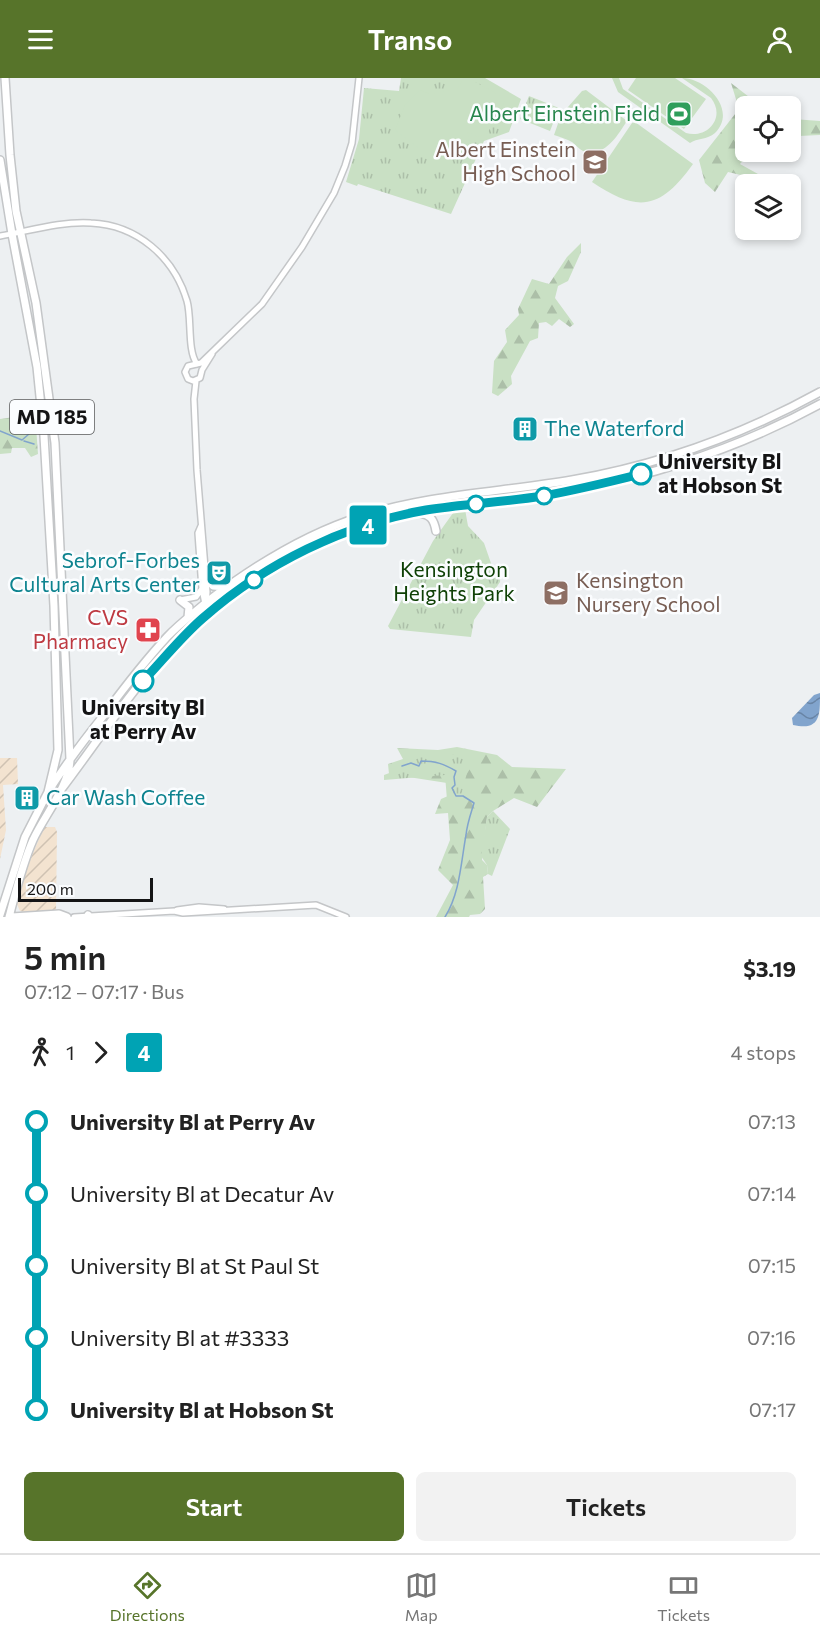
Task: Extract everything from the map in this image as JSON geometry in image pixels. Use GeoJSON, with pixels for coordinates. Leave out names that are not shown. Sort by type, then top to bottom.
{"type":"FeatureCollection","features":[{"type":"Feature","properties":{"kind":"main road","name":"MD 185"},"geometry":{"type":"LineString","coordinates":[[5,78],[12,177],[40,330],[54,436],[70,759],[69,769],[60,791],[29,850],[10,917]]}},
{"type":"Feature","properties":{"kind":"main road","name":"MD 185"},"geometry":{"type":"LineString","coordinates":[[0,160],[37,368],[44,436],[54,606],[58,750],[48,792],[22,845],[0,915]]}},
{"type":"Feature","properties":{"kind":"main road"},"geometry":{"type":"LineString","coordinates":[[48,792],[70,759],[144,663],[168,636],[205,603],[286,548],[363,516],[421,502],[557,482],[615,470],[697,447],[740,431],[820,392]]}},
{"type":"Feature","properties":{"kind":"main road"},"geometry":{"type":"LineString","coordinates":[[60,791],[143,681],[177,641],[205,616],[263,574],[312,548],[366,526],[414,513],[542,496],[675,465],[770,430],[820,404]]}},
{"type":"Feature","properties":{"kind":"main road"},"geometry":{"type":"LineString","coordinates":[[44,436],[54,436]]}},
{"type":"Feature","properties":{"kind":"main road"},"geometry":{"type":"LineString","coordinates":[[414,513],[428,514],[434,521],[436,531]]}},
{"type":"Feature","properties":{"kind":"main road"},"geometry":{"type":"LineString","coordinates":[[206,578],[213,586],[228,586]]}},
{"type":"Feature","properties":{"kind":"main road"},"geometry":{"type":"LineString","coordinates":[[180,600],[189,607],[188,617]]}},
{"type":"Feature","properties":{"kind":"main road"},"geometry":{"type":"LineString","coordinates":[[10,917],[59,914],[67,917]]}},
{"type":"Feature","properties":{"kind":"street"},"geometry":{"type":"LineString","coordinates":[[193,381],[186,377],[185,372],[210,355],[262,304],[274,289],[334,193],[352,143],[359,78]]}},
{"type":"Feature","properties":{"kind":"street"},"geometry":{"type":"LineString","coordinates":[[0,236],[71,223],[91,223],[111,225],[149,243],[175,272],[188,304],[193,350],[202,376],[193,381]]}},
{"type":"Feature","properties":{"kind":"street"},"geometry":{"type":"LineString","coordinates":[[193,350],[200,354],[210,355]]}},
{"type":"Feature","properties":{"kind":"street"},"geometry":{"type":"LineString","coordinates":[[193,381],[207,592],[205,616]]}},
{"type":"Feature","properties":{"kind":"street"},"geometry":{"type":"LineString","coordinates":[[201,526],[198,532],[205,603]]}},
{"type":"Feature","properties":{"kind":"street"},"geometry":{"type":"LineString","coordinates":[[180,600],[196,597],[202,589]]}},
{"type":"Feature","properties":{"kind":"street"},"geometry":{"type":"LineString","coordinates":[[74,917],[174,911],[199,907],[225,909],[316,905],[346,917]]}},
{"type":"Feature","properties":{"kind":"shaded area"},"geometry":{"type":"Polygon","coordinates":[[[0,758],[17,758],[18,784],[3,785],[6,830],[0,859],[0,758]]]}},
{"type":"Feature","properties":{"kind":"shaded area"},"geometry":{"type":"Polygon","coordinates":[[[44,827],[55,827],[57,832],[56,912],[20,911],[16,902],[27,867],[44,827]]]}},
{"type":"Feature","properties":{"kind":"green space"},"geometry":{"type":"Polygon","coordinates":[[[401,78],[485,78],[521,99],[509,132],[484,141],[451,214],[346,182],[359,139],[364,88],[399,91],[401,78]]]}},
{"type":"Feature","properties":{"kind":"green space"},"geometry":{"type":"Polygon","coordinates":[[[464,78],[503,97],[505,101],[487,134],[478,137],[467,132],[471,149],[435,156],[432,148],[419,148],[395,130],[405,105],[420,90],[430,94],[458,88],[464,78]]]}},
{"type":"Feature","properties":{"kind":"green space"},"geometry":{"type":"Polygon","coordinates":[[[612,78],[619,78],[623,89],[686,133],[694,134],[708,130],[717,112],[711,98],[682,78],[701,83],[709,89],[721,105],[723,115],[721,124],[712,135],[690,143],[618,92],[612,78]]]}},
{"type":"Feature","properties":{"kind":"green space","name":"Albert Einstein Field"},"geometry":{"type":"Polygon","coordinates":[[[636,78],[675,78],[706,99],[684,129],[628,90],[636,78]]]}},
{"type":"Feature","properties":{"kind":"green space"},"geometry":{"type":"Polygon","coordinates":[[[731,83],[748,96],[735,96],[731,83]]]}},
{"type":"Feature","properties":{"kind":"green space"},"geometry":{"type":"Polygon","coordinates":[[[586,90],[627,121],[610,144],[604,149],[591,152],[583,151],[572,142],[554,135],[561,115],[582,91],[586,90]]]}},
{"type":"Feature","properties":{"kind":"green space"},"geometry":{"type":"Polygon","coordinates":[[[529,96],[559,108],[550,131],[520,119],[529,96]]]}},
{"type":"Feature","properties":{"kind":"green space"},"geometry":{"type":"Polygon","coordinates":[[[735,114],[735,162],[742,162],[740,164],[758,174],[728,172],[715,192],[705,183],[699,160],[735,114]]]}},
{"type":"Feature","properties":{"kind":"green space"},"geometry":{"type":"Polygon","coordinates":[[[801,120],[820,121],[820,135],[801,136],[801,120]]]}},
{"type":"Feature","properties":{"kind":"green space"},"geometry":{"type":"Polygon","coordinates":[[[635,122],[693,164],[670,191],[647,202],[623,199],[592,182],[632,123],[635,122]]]}},
{"type":"Feature","properties":{"kind":"green space"},"geometry":{"type":"Polygon","coordinates":[[[581,243],[581,252],[568,281],[558,286],[555,298],[574,324],[570,327],[559,319],[552,326],[546,322],[539,323],[538,338],[530,341],[511,376],[512,384],[498,396],[492,393],[494,361],[507,342],[505,330],[519,315],[518,309],[532,279],[549,284],[567,257],[581,243]]]}},
{"type":"Feature","properties":{"kind":"green space"},"geometry":{"type":"Polygon","coordinates":[[[22,416],[36,426],[38,454],[31,457],[25,448],[12,448],[11,453],[0,454],[0,419],[22,416]]]}},
{"type":"Feature","properties":{"kind":"green space","name":"Kensington Heights Park"},"geometry":{"type":"Polygon","coordinates":[[[465,509],[468,526],[484,543],[492,566],[501,569],[500,582],[474,620],[471,637],[390,629],[388,626],[433,541],[453,513],[465,509]]]}},
{"type":"Feature","properties":{"kind":"green space"},"geometry":{"type":"Polygon","coordinates":[[[457,747],[497,755],[512,767],[566,769],[537,807],[514,798],[487,817],[482,860],[487,865],[488,874],[483,877],[485,909],[480,914],[469,917],[436,917],[453,885],[438,870],[450,840],[448,813],[435,814],[441,799],[448,796],[447,783],[389,774],[388,764],[403,759],[397,748],[438,750],[457,747]]]}},
{"type":"Feature","properties":{"kind":"green space"},"geometry":{"type":"Polygon","coordinates":[[[404,749],[471,757],[460,800],[447,800],[445,775],[384,780],[384,775],[408,766],[404,749]]]}},
{"type":"Feature","properties":{"kind":"green space"},"geometry":{"type":"Polygon","coordinates":[[[493,811],[510,829],[492,876],[488,874],[487,865],[481,856],[487,817],[493,811]]]}},
{"type":"Feature","properties":{"kind":"water"},"geometry":{"type":"Polygon","coordinates":[[[820,693],[817,720],[809,726],[793,725],[792,718],[814,695],[820,693]]]}},
{"type":"Feature","properties":{"kind":"waterway"},"geometry":{"type":"LineString","coordinates":[[0,431],[22,440],[29,434]]}},
{"type":"Feature","properties":{"kind":"waterway"},"geometry":{"type":"LineString","coordinates":[[24,441],[34,444]]}},
{"type":"Feature","properties":{"kind":"waterway"},"geometry":{"type":"LineString","coordinates":[[402,766],[411,763],[419,766],[421,761],[426,761],[440,763],[456,771],[455,785],[452,788],[456,796],[463,796],[474,803],[467,827],[457,888],[445,917]]}},
{"type":"Feature","properties":{"kind":"bus line","name":"4"},"geometry":{"type":"LineString","coordinates":[[143,681],[177,641],[234,594],[283,562],[337,536],[424,511],[542,496],[588,488],[641,474]]}},
{"type":"Feature","properties":{"kind":"place","name":"Albert Einstein Field"},"geometry":{"type":"Point","coordinates":[679,114]}},
{"type":"Feature","properties":{"kind":"place","name":"Albert Einstein High School"},"geometry":{"type":"Point","coordinates":[595,162]}},
{"type":"Feature","properties":{"kind":"place","name":"The Waterford"},"geometry":{"type":"Point","coordinates":[525,429]}},
{"type":"Feature","properties":{"kind":"place","name":"University Bl at Hobson St"},"geometry":{"type":"Point","coordinates":[641,474]}},
{"type":"Feature","properties":{"kind":"place","name":"Sebrof-Forbes Cultural Arts Center"},"geometry":{"type":"Point","coordinates":[219,573]}},
{"type":"Feature","properties":{"kind":"place","name":"Kensington Nursery School"},"geometry":{"type":"Point","coordinates":[556,593]}},
{"type":"Feature","properties":{"kind":"place","name":"CVS Pharmacy"},"geometry":{"type":"Point","coordinates":[148,630]}},
{"type":"Feature","properties":{"kind":"place","name":"University Bl at Perry Av"},"geometry":{"type":"Point","coordinates":[143,681]}},
{"type":"Feature","properties":{"kind":"place","name":"Car Wash Coffee"},"geometry":{"type":"Point","coordinates":[27,798]}}]}
